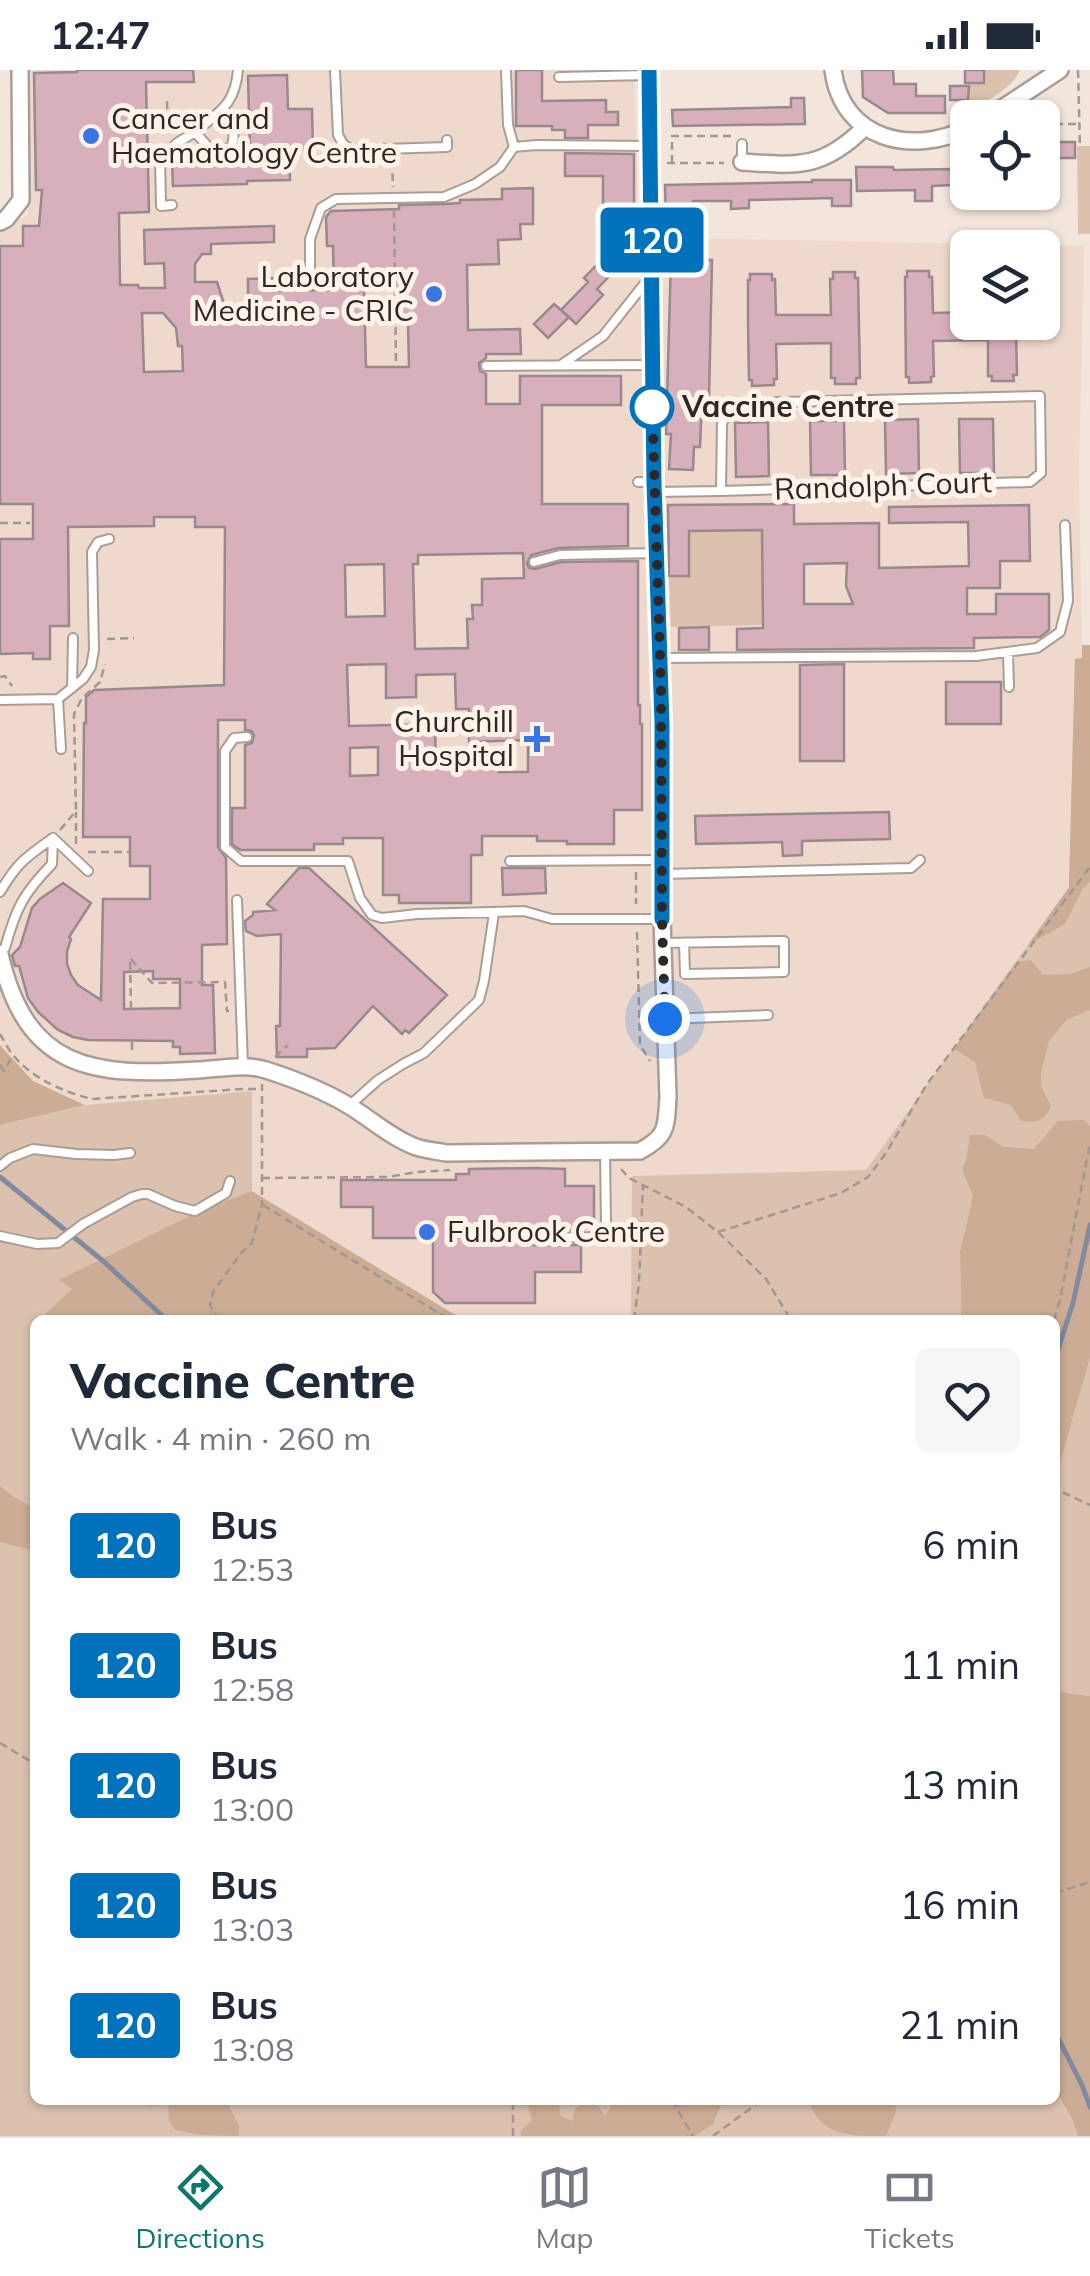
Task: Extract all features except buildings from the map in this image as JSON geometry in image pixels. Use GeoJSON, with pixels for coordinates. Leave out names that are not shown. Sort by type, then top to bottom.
{"type":"FeatureCollection","features":[{"type":"Feature","properties":{"kind":"street"},"geometry":{"type":"LineString","coordinates":[[0,222],[21,200],[20,70]]}},
{"type":"Feature","properties":{"kind":"street"},"geometry":{"type":"LineString","coordinates":[[833,70],[844,102],[865,127],[890,139],[911,143],[950,135]]}},
{"type":"Feature","properties":{"kind":"street"},"geometry":{"type":"LineString","coordinates":[[1008,100],[1038,75],[1060,70]]}},
{"type":"Feature","properties":{"kind":"street"},"geometry":{"type":"LineString","coordinates":[[0,952],[8,987],[21,1015],[39,1040],[79,1064],[133,1071],[243,1066],[274,1073],[349,1106],[416,1148],[446,1153],[606,1158],[640,1151],[657,1142],[666,1126],[668,1098],[658,553],[645,428],[652,365],[649,72]]}},
{"type":"Feature","properties":{"kind":"street"},"geometry":{"type":"LineString","coordinates":[[742,162],[810,162],[841,148],[865,127]]}},
{"type":"Feature","properties":{"kind":"lane"},"geometry":{"type":"LineString","coordinates":[[172,206],[161,206],[160,159],[223,108],[236,93],[238,70]]}},
{"type":"Feature","properties":{"kind":"lane"},"geometry":{"type":"LineString","coordinates":[[335,70],[338,134],[352,150],[447,146],[447,140]]}},
{"type":"Feature","properties":{"kind":"lane"},"geometry":{"type":"LineString","coordinates":[[506,70],[508,125],[514,147]]}},
{"type":"Feature","properties":{"kind":"lane"},"geometry":{"type":"LineString","coordinates":[[559,77],[649,72]]}},
{"type":"Feature","properties":{"kind":"lane"},"geometry":{"type":"LineString","coordinates":[[194,132],[211,150],[231,148],[234,128],[223,108]]}},
{"type":"Feature","properties":{"kind":"lane"},"geometry":{"type":"LineString","coordinates":[[742,140],[742,162]]}},
{"type":"Feature","properties":{"kind":"lane"},"geometry":{"type":"LineString","coordinates":[[310,274],[310,239],[321,208],[336,198],[444,197],[475,184],[500,167],[514,147],[650,146]]}},
{"type":"Feature","properties":{"kind":"lane"},"geometry":{"type":"LineString","coordinates":[[560,366],[603,336],[652,273]]}},
{"type":"Feature","properties":{"kind":"lane"},"geometry":{"type":"LineString","coordinates":[[486,366],[652,365]]}},
{"type":"Feature","properties":{"kind":"lane","name":"Randolph Court"},"geometry":{"type":"LineString","coordinates":[[649,485],[720,490],[1030,482],[1041,473],[1040,396],[745,404],[729,411],[722,423],[720,490]]}},
{"type":"Feature","properties":{"kind":"lane"},"geometry":{"type":"LineString","coordinates":[[660,658],[976,656],[1037,648],[1060,632],[1068,601],[1066,525]]}},
{"type":"Feature","properties":{"kind":"lane"},"geometry":{"type":"LineString","coordinates":[[0,700],[58,699],[83,679],[91,667],[94,650],[92,552],[98,542],[109,539]]}},
{"type":"Feature","properties":{"kind":"lane"},"geometry":{"type":"LineString","coordinates":[[534,562],[560,556],[658,553]]}},
{"type":"Feature","properties":{"kind":"lane"},"geometry":{"type":"LineString","coordinates":[[72,688],[74,638]]}},
{"type":"Feature","properties":{"kind":"lane"},"geometry":{"type":"LineString","coordinates":[[1008,653],[1008,687]]}},
{"type":"Feature","properties":{"kind":"lane"},"geometry":{"type":"LineString","coordinates":[[58,699],[61,749]]}},
{"type":"Feature","properties":{"kind":"lane"},"geometry":{"type":"LineString","coordinates":[[247,738],[234,738],[224,751],[225,847],[240,861],[348,861],[360,898],[372,915],[382,918],[524,911],[552,919],[662,919]]}},
{"type":"Feature","properties":{"kind":"lane"},"geometry":{"type":"LineString","coordinates":[[53,838],[88,871]]}},
{"type":"Feature","properties":{"kind":"lane"},"geometry":{"type":"LineString","coordinates":[[0,892],[25,857],[53,838]]}},
{"type":"Feature","properties":{"kind":"lane"},"geometry":{"type":"LineString","coordinates":[[0,952],[26,892],[52,864],[53,838]]}},
{"type":"Feature","properties":{"kind":"lane"},"geometry":{"type":"LineString","coordinates":[[510,862],[644,860],[662,867],[911,868],[920,860]]}},
{"type":"Feature","properties":{"kind":"lane"},"geometry":{"type":"LineString","coordinates":[[237,900],[243,1066]]}},
{"type":"Feature","properties":{"kind":"lane"},"geometry":{"type":"LineString","coordinates":[[349,1106],[378,1080],[424,1053],[478,1000],[494,913]]}},
{"type":"Feature","properties":{"kind":"lane"},"geometry":{"type":"LineString","coordinates":[[663,943],[784,941],[784,972],[685,974],[684,943]]}},
{"type":"Feature","properties":{"kind":"lane"},"geometry":{"type":"LineString","coordinates":[[665,1019],[768,1015]]}},
{"type":"Feature","properties":{"kind":"lane"},"geometry":{"type":"LineString","coordinates":[[0,1166],[33,1149],[76,1154],[130,1152]]}},
{"type":"Feature","properties":{"kind":"lane"},"geometry":{"type":"LineString","coordinates":[[534,1238],[595,1237],[602,1232],[606,1224],[606,1158]]}},
{"type":"Feature","properties":{"kind":"lane"},"geometry":{"type":"LineString","coordinates":[[0,1236],[37,1244],[60,1242],[77,1228],[142,1194],[195,1211],[226,1193],[230,1180]]}},
{"type":"Feature","properties":{"kind":"path"},"geometry":{"type":"LineString","coordinates":[[1078,70],[1080,148]]}},
{"type":"Feature","properties":{"kind":"path"},"geometry":{"type":"LineString","coordinates":[[168,101],[168,127],[176,143]]}},
{"type":"Feature","properties":{"kind":"path"},"geometry":{"type":"LineString","coordinates":[[1060,124],[1079,124]]}},
{"type":"Feature","properties":{"kind":"path"},"geometry":{"type":"LineString","coordinates":[[672,163],[672,136],[742,140]]}},
{"type":"Feature","properties":{"kind":"path"},"geometry":{"type":"LineString","coordinates":[[392,149],[396,366]]}},
{"type":"Feature","properties":{"kind":"path"},"geometry":{"type":"LineString","coordinates":[[651,167],[742,162]]}},
{"type":"Feature","properties":{"kind":"path"},"geometry":{"type":"LineString","coordinates":[[0,523],[30,523]]}},
{"type":"Feature","properties":{"kind":"path"},"geometry":{"type":"LineString","coordinates":[[105,639],[134,638]]}},
{"type":"Feature","properties":{"kind":"path"},"geometry":{"type":"LineString","coordinates":[[76,849],[74,714],[82,698],[100,682],[105,655]]}},
{"type":"Feature","properties":{"kind":"path"},"geometry":{"type":"LineString","coordinates":[[53,838],[76,811]]}},
{"type":"Feature","properties":{"kind":"path"},"geometry":{"type":"LineString","coordinates":[[81,852],[130,852]]}},
{"type":"Feature","properties":{"kind":"path"},"geometry":{"type":"LineString","coordinates":[[644,860],[636,865],[640,1045],[649,1059]]}},
{"type":"Feature","properties":{"kind":"path"},"geometry":{"type":"LineString","coordinates":[[718,1232],[842,1193],[868,1177],[927,1084],[1090,867]]}},
{"type":"Feature","properties":{"kind":"path"},"geometry":{"type":"LineString","coordinates":[[131,1009],[130,958],[152,983],[225,982],[226,1011],[241,1011]]}},
{"type":"Feature","properties":{"kind":"path"},"geometry":{"type":"LineString","coordinates":[[0,1065],[4,1071],[13,1055]]}},
{"type":"Feature","properties":{"kind":"path"},"geometry":{"type":"LineString","coordinates":[[215,1315],[210,1305],[212,1292],[252,1243],[262,1204],[262,1082]]}},
{"type":"Feature","properties":{"kind":"path"},"geometry":{"type":"LineString","coordinates":[[1056,1315],[1090,1145]]}},
{"type":"Feature","properties":{"kind":"path"},"geometry":{"type":"LineString","coordinates":[[606,1158],[629,1178],[686,1206],[718,1232],[766,1279],[788,1315]]}},
{"type":"Feature","properties":{"kind":"path"},"geometry":{"type":"LineString","coordinates":[[262,1178],[388,1177],[448,1172],[458,1166]]}},
{"type":"Feature","properties":{"kind":"path"},"geometry":{"type":"LineString","coordinates":[[635,1315],[643,1183]]}},
{"type":"Feature","properties":{"kind":"path"},"geometry":{"type":"LineString","coordinates":[[262,1204],[442,1315]]}},
{"type":"Feature","properties":{"kind":"path"},"geometry":{"type":"LineString","coordinates":[[1060,1488],[1090,1505]]}},
{"type":"Feature","properties":{"kind":"path"},"geometry":{"type":"LineString","coordinates":[[0,1744],[30,1761]]}},
{"type":"Feature","properties":{"kind":"path"},"geometry":{"type":"LineString","coordinates":[[1060,1891],[1090,1882]]}},
{"type":"Feature","properties":{"kind":"path"},"geometry":{"type":"LineString","coordinates":[[513,2105],[513,2136]]}},
{"type":"Feature","properties":{"kind":"path"},"geometry":{"type":"LineString","coordinates":[[675,2105],[693,2136]]}},
{"type":"Feature","properties":{"kind":"path"},"geometry":{"type":"LineString","coordinates":[[712,2136],[755,2105]]}},
{"type":"Feature","properties":{"kind":"shaded area","name":"Churchill Hospital"},"geometry":{"type":"Polygon","coordinates":[[[25,70],[634,70],[639,237],[950,243],[950,340],[1060,340],[1060,246],[1084,246],[1079,470],[1082,658],[1075,660],[1069,887],[866,1170],[633,1176],[631,1315],[455,1315],[252,1191],[252,1091],[85,1105],[33,1081],[0,1045],[0,229],[28,215],[25,70]]]}},
{"type":"Feature","properties":{"kind":"shaded area"},"geometry":{"type":"Polygon","coordinates":[[[984,70],[1020,70],[1005,89],[991,98],[969,100],[969,83],[984,83],[984,70]]]}},
{"type":"Feature","properties":{"kind":"shaded area"},"geometry":{"type":"Polygon","coordinates":[[[1077,146],[1090,146],[1090,234],[1078,234],[1077,146]]]}},
{"type":"Feature","properties":{"kind":"shaded area"},"geometry":{"type":"Polygon","coordinates":[[[762,530],[763,625],[671,627],[669,576],[689,575],[689,531],[762,530]]]}},
{"type":"Feature","properties":{"kind":"shaded area"},"geometry":{"type":"Polygon","coordinates":[[[1082,645],[1090,645],[1090,1168],[973,1196],[960,1251],[961,1315],[631,1315],[632,1176],[866,1170],[1069,887],[1075,659],[1082,658],[1082,645]]]}},
{"type":"Feature","properties":{"kind":"shaded area"},"geometry":{"type":"Polygon","coordinates":[[[1082,645],[1090,645],[1090,882],[1065,924],[1029,944],[1069,887],[1075,659],[1082,658],[1082,645]]]}},
{"type":"Feature","properties":{"kind":"shaded area"},"geometry":{"type":"Polygon","coordinates":[[[1031,960],[1043,975],[1071,974],[1090,967],[1090,1010],[1066,1020],[1049,1041],[1041,1086],[1051,1106],[1043,1118],[1026,1122],[1021,1121],[1011,1105],[984,1098],[975,1062],[954,1049],[1017,962],[1031,960]]]}},
{"type":"Feature","properties":{"kind":"shaded area"},"geometry":{"type":"Polygon","coordinates":[[[0,1045],[33,1081],[85,1105],[0,1125],[0,1045]]]}},
{"type":"Feature","properties":{"kind":"shaded area"},"geometry":{"type":"Polygon","coordinates":[[[252,1091],[252,1191],[60,1281],[111,1315],[30,1315],[30,2105],[1060,2105],[1060,2098],[1078,2136],[0,2136],[0,1125],[85,1105],[252,1091]]]}},
{"type":"Feature","properties":{"kind":"shaded area"},"geometry":{"type":"Polygon","coordinates":[[[1084,1120],[1090,1126],[1090,1358],[1060,1463],[1060,1315],[961,1315],[960,1251],[973,1196],[962,1169],[970,1135],[985,1135],[1004,1147],[1034,1149],[1058,1121],[1084,1120]]]}},
{"type":"Feature","properties":{"kind":"shaded area"},"geometry":{"type":"Polygon","coordinates":[[[252,1191],[455,1315],[44,1315],[72,1289],[59,1280],[198,1212],[252,1191]]]}},
{"type":"Feature","properties":{"kind":"shaded area"},"geometry":{"type":"Polygon","coordinates":[[[1090,1358],[1090,1696],[1060,1692],[1060,1463],[1090,1358]]]}},
{"type":"Feature","properties":{"kind":"shaded area"},"geometry":{"type":"Polygon","coordinates":[[[0,1486],[30,1506],[30,1550],[0,1542],[0,1486]]]}},
{"type":"Feature","properties":{"kind":"shaded area"},"geometry":{"type":"Polygon","coordinates":[[[1060,1692],[1090,1696],[1090,2136],[1078,2136],[1060,2098],[1060,1692]]]}},
{"type":"Feature","properties":{"kind":"shaded area"},"geometry":{"type":"Polygon","coordinates":[[[168,2105],[228,2105],[239,2126],[239,2136],[175,2130],[169,2121],[168,2105]]]}},
{"type":"Feature","properties":{"kind":"shaded area"},"geometry":{"type":"Polygon","coordinates":[[[528,2105],[559,2105],[560,2115],[572,2121],[580,2105],[598,2105],[605,2116],[612,2105],[721,2105],[713,2124],[695,2136],[521,2136],[532,2120],[528,2105]]]}},
{"type":"Feature","properties":{"kind":"shaded area"},"geometry":{"type":"Polygon","coordinates":[[[810,2105],[895,2105],[896,2112],[886,2136],[837,2132],[810,2105]]]}},
{"type":"Feature","properties":{"kind":"waterway"},"geometry":{"type":"LineString","coordinates":[[0,1177],[102,1260],[162,1315]]}},
{"type":"Feature","properties":{"kind":"waterway"},"geometry":{"type":"LineString","coordinates":[[1060,1343],[1090,1225]]}},
{"type":"Feature","properties":{"kind":"waterway"},"geometry":{"type":"LineString","coordinates":[[1060,2042],[1090,2107]]}},
{"type":"Feature","properties":{"kind":"bus line","name":"120"},"geometry":{"type":"LineString","coordinates":[[649,70],[654,509],[662,723],[662,919]]}},
{"type":"Feature","properties":{"kind":"place","name":"Cancer and Haematology Centre"},"geometry":{"type":"Point","coordinates":[91,136]}},
{"type":"Feature","properties":{"kind":"place","name":"Laboratory Medicine - CRIC"},"geometry":{"type":"Point","coordinates":[434,294]}},
{"type":"Feature","properties":{"kind":"place","name":"Vaccine Centre"},"geometry":{"type":"Point","coordinates":[652,407]}},
{"type":"Feature","properties":{"kind":"place","name":"Churchill Hospital"},"geometry":{"type":"Point","coordinates":[537,739]}},
{"type":"Feature","properties":{"kind":"place","name":"Fulbrook Centre"},"geometry":{"type":"Point","coordinates":[427,1232]}},
{"type":"Feature","properties":{"kind":"route"},"geometry":{"type":"LineString","coordinates":[[652,407],[652,396],[665,1019]]}}]}
